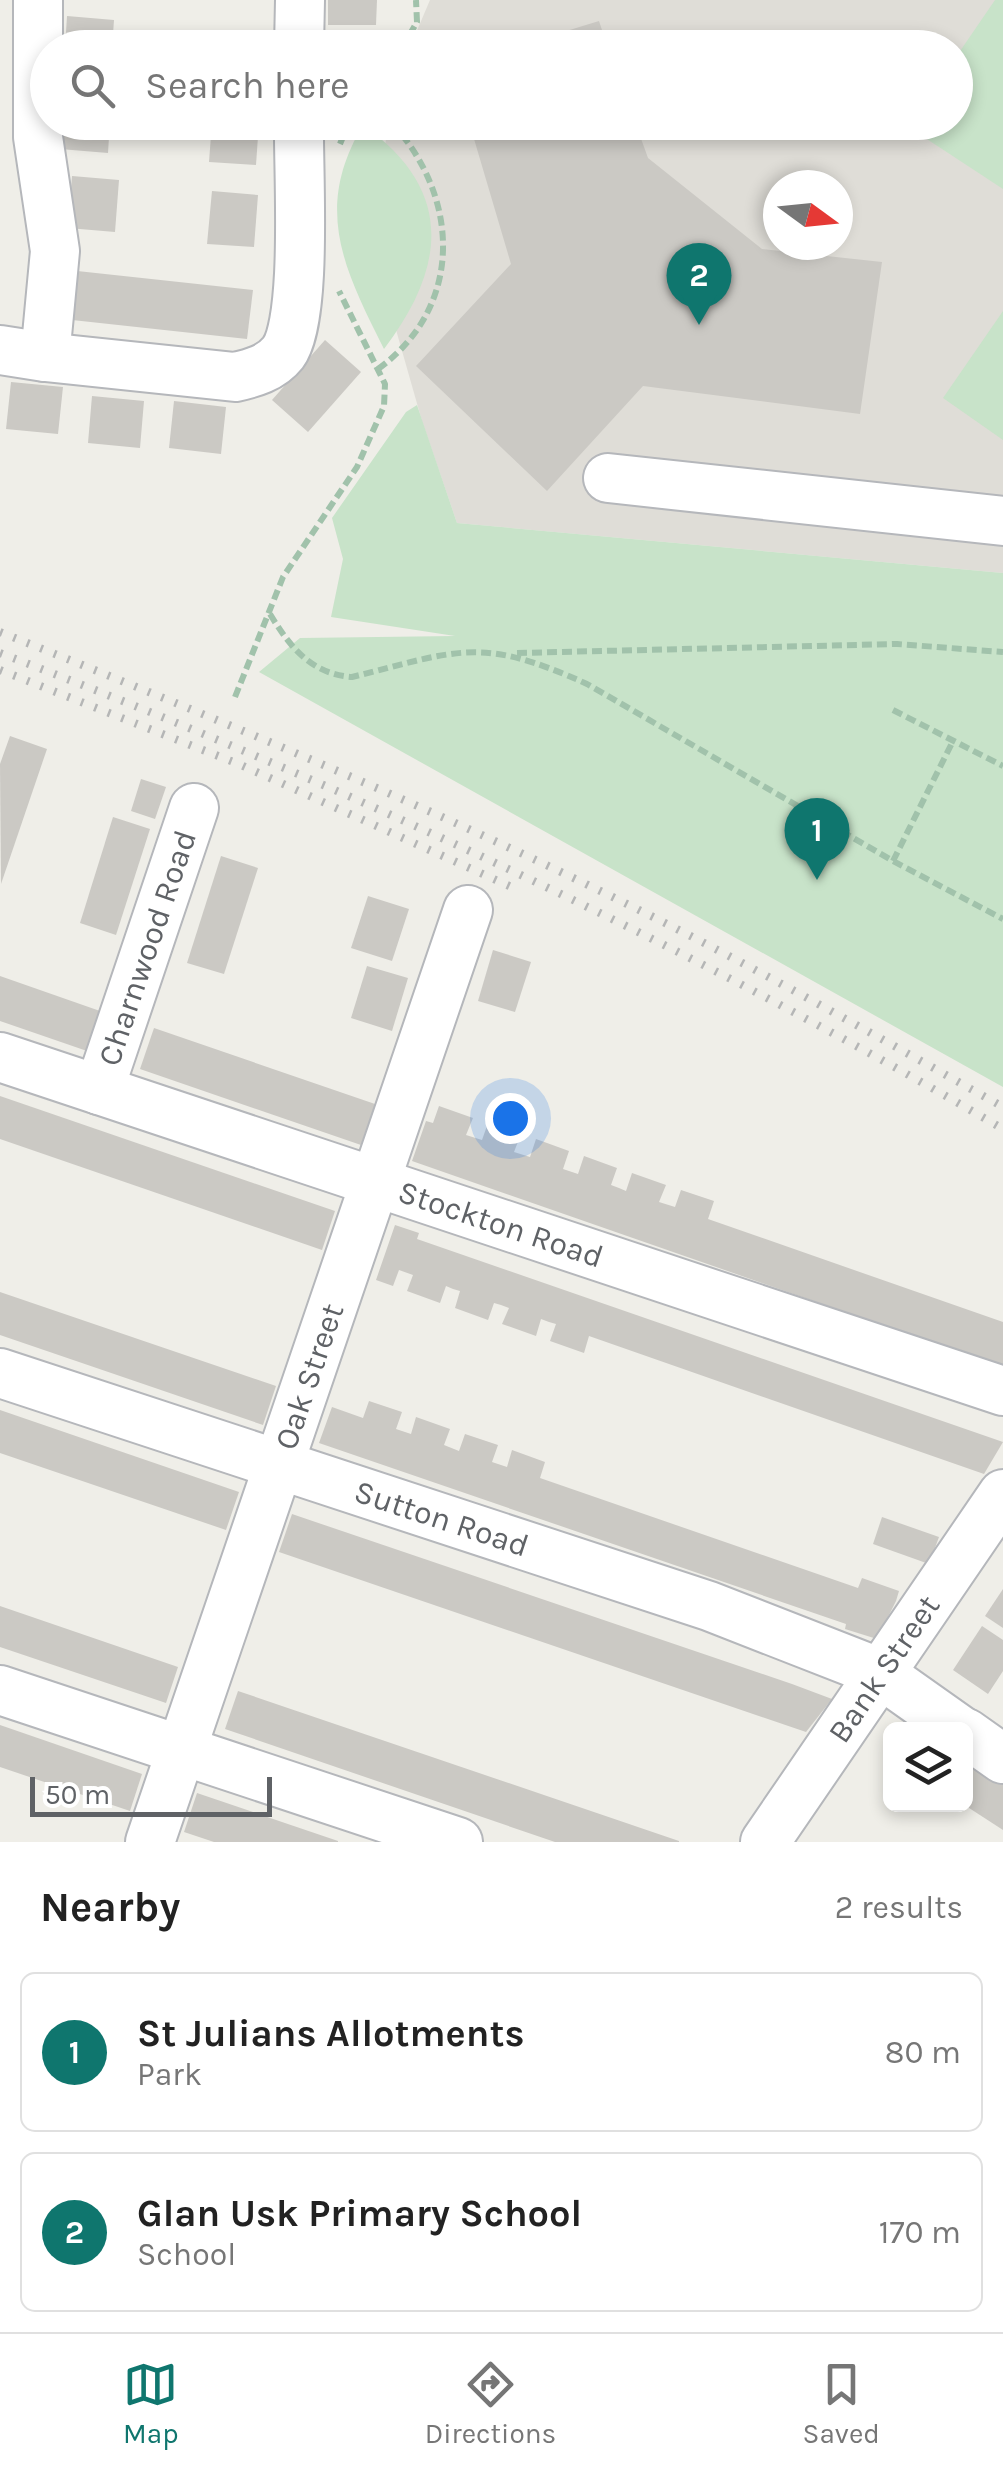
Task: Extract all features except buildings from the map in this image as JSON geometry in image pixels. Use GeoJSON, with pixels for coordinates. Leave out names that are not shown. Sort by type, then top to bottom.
{"type":"FeatureCollection","features":[{"type":"Feature","properties":{"kind":"street"},"geometry":{"type":"LineString","coordinates":[[38,0],[38,30]]}},
{"type":"Feature","properties":{"kind":"street"},"geometry":{"type":"LineString","coordinates":[[299,30],[300,0]]}},
{"type":"Feature","properties":{"kind":"street"},"geometry":{"type":"LineString","coordinates":[[38,140],[56,251],[22,354],[236,378],[260,372],[282,355],[293,334],[299,140]]}},
{"type":"Feature","properties":{"kind":"street"},"geometry":{"type":"LineString","coordinates":[[608,478],[1003,521]]}},
{"type":"Feature","properties":{"kind":"street","name":"Charnwood Road"},"geometry":{"type":"LineString","coordinates":[[100,1090],[194,808]]}},
{"type":"Feature","properties":{"kind":"street","name":"Oak Street"},"geometry":{"type":"LineString","coordinates":[[150,1842],[468,910]]}},
{"type":"Feature","properties":{"kind":"street","name":"Stockton Road"},"geometry":{"type":"LineString","coordinates":[[0,1057],[1003,1391]]}},
{"type":"Feature","properties":{"kind":"street","name":"Sutton Road"},"geometry":{"type":"LineString","coordinates":[[0,1373],[709,1606],[878,1672],[950,1722]]}},
{"type":"Feature","properties":{"kind":"street","name":"Bank Street"},"geometry":{"type":"LineString","coordinates":[[765,1842],[1003,1494]]}},
{"type":"Feature","properties":{"kind":"street"},"geometry":{"type":"LineString","coordinates":[[0,1690],[458,1842]]}},
{"type":"Feature","properties":{"kind":"street","name":"Sutton Road"},"geometry":{"type":"LineString","coordinates":[[973,1738],[1003,1759]]}},
{"type":"Feature","properties":{"kind":"path"},"geometry":{"type":"LineString","coordinates":[[412,30],[416,22],[416,0]]}},
{"type":"Feature","properties":{"kind":"path"},"geometry":{"type":"LineString","coordinates":[[335,156],[342,140]]}},
{"type":"Feature","properties":{"kind":"path"},"geometry":{"type":"LineString","coordinates":[[378,370],[396,356],[424,317],[435,291],[445,230],[428,170],[405,140]]}},
{"type":"Feature","properties":{"kind":"path"},"geometry":{"type":"LineString","coordinates":[[235,697],[306,539],[358,467],[378,427],[385,384],[330,274]]}},
{"type":"Feature","properties":{"kind":"path"},"geometry":{"type":"LineString","coordinates":[[270,614],[286,640],[310,664],[333,676],[352,677],[476,650],[511,653],[898,644],[1003,652]]}},
{"type":"Feature","properties":{"kind":"path"},"geometry":{"type":"LineString","coordinates":[[511,653],[587,684],[893,861],[1003,919]]}},
{"type":"Feature","properties":{"kind":"path"},"geometry":{"type":"LineString","coordinates":[[894,710],[1003,766]]}},
{"type":"Feature","properties":{"kind":"path"},"geometry":{"type":"LineString","coordinates":[[893,861],[953,741]]}},
{"type":"Feature","properties":{"kind":"shaded area"},"geometry":{"type":"Polygon","coordinates":[[[430,0],[1003,0],[1003,573],[457,523],[422,421],[369,235],[386,140],[973,140],[973,30],[417,30],[430,0]]]}},
{"type":"Feature","properties":{"kind":"green space"},"geometry":{"type":"Polygon","coordinates":[[[995,0],[1003,0],[1003,189],[928,140],[973,140],[973,32],[995,0]]]}},
{"type":"Feature","properties":{"kind":"green space"},"geometry":{"type":"Polygon","coordinates":[[[356,140],[381,140],[414,175],[426,202],[431,230],[429,259],[405,318],[384,349],[357,292],[340,238],[337,212],[348,155],[356,140]]]}},
{"type":"Feature","properties":{"kind":"green space"},"geometry":{"type":"Polygon","coordinates":[[[1003,311],[1003,440],[943,398],[1003,311]]]}},
{"type":"Feature","properties":{"kind":"green space"},"geometry":{"type":"Polygon","coordinates":[[[417,405],[457,523],[1003,573],[1003,1087],[259,672],[300,638],[455,636],[331,617],[343,559],[332,518],[406,412],[417,405]]]}},
{"type":"Feature","properties":{"kind":"railway"},"geometry":{"type":"LineString","coordinates":[[0,632],[318,763],[553,868],[725,954],[1003,1107]]}},
{"type":"Feature","properties":{"kind":"railway"},"geometry":{"type":"LineString","coordinates":[[0,653],[258,757],[511,870],[760,994],[1003,1129]]}},
{"type":"Feature","properties":{"kind":"railway"},"geometry":{"type":"LineString","coordinates":[[0,670],[241,765],[516,889]]}},
{"type":"Feature","properties":{"kind":"place","name":"Glan Usk Primary School"},"geometry":{"type":"Point","coordinates":[699,325]}},
{"type":"Feature","properties":{"kind":"place","name":"St Julians Allotments"},"geometry":{"type":"Point","coordinates":[817,880]}}]}
